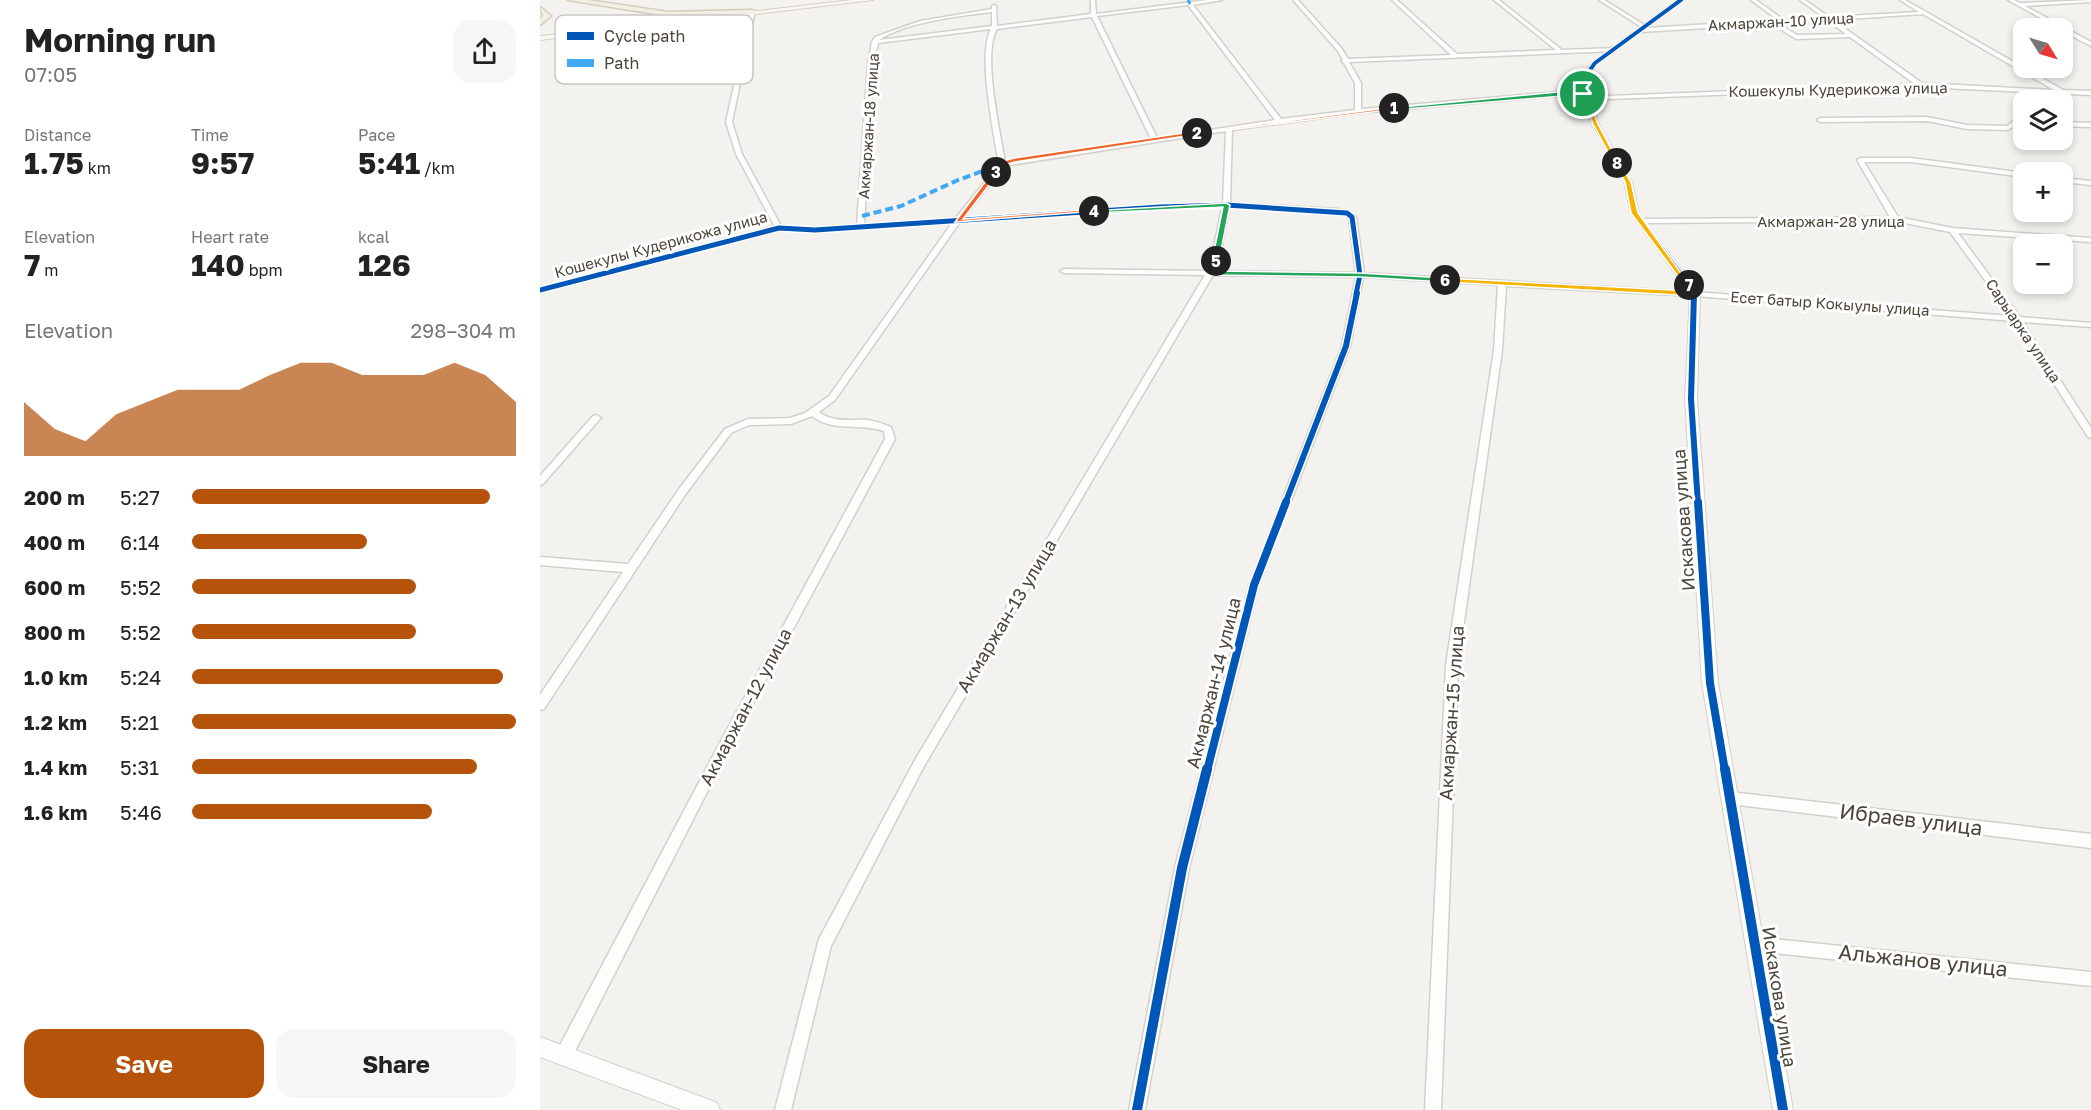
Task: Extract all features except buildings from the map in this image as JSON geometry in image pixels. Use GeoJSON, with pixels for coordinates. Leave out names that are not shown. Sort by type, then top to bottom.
{"type":"FeatureCollection","features":[{"type":"Feature","properties":{"kind":"main road"},"geometry":{"type":"LineString","coordinates":[[572,0],[668,14],[752,12],[870,0]]}},
{"type":"Feature","properties":{"kind":"main road"},"geometry":{"type":"LineString","coordinates":[[727,15],[859,0]]}},
{"type":"Feature","properties":{"kind":"main road"},"geometry":{"type":"LineString","coordinates":[[540,9],[547,16],[540,23]]}},
{"type":"Feature","properties":{"kind":"main road"},"geometry":{"type":"LineString","coordinates":[[540,37],[555,35]]}},
{"type":"Feature","properties":{"kind":"street"},"geometry":{"type":"LineString","coordinates":[[1093,0],[1095,16],[1154,139]]}},
{"type":"Feature","properties":{"kind":"street"},"geometry":{"type":"LineString","coordinates":[[875,42],[1220,0]]}},
{"type":"Feature","properties":{"kind":"street"},"geometry":{"type":"LineString","coordinates":[[1295,0],[1330,38],[1358,83],[1358,111]]}},
{"type":"Feature","properties":{"kind":"street"},"geometry":{"type":"LineString","coordinates":[[1394,0],[1455,55]]}},
{"type":"Feature","properties":{"kind":"street"},"geometry":{"type":"LineString","coordinates":[[1496,0],[1558,50]]}},
{"type":"Feature","properties":{"kind":"street"},"geometry":{"type":"LineString","coordinates":[[1601,0],[1642,29]]}},
{"type":"Feature","properties":{"kind":"street"},"geometry":{"type":"LineString","coordinates":[[1681,0],[1587,72],[1584,96],[1596,124],[1628,182],[1635,213],[1695,294]]}},
{"type":"Feature","properties":{"kind":"street"},"geometry":{"type":"LineString","coordinates":[[1754,0],[1785,23]]}},
{"type":"Feature","properties":{"kind":"street"},"geometry":{"type":"LineString","coordinates":[[1802,0],[1922,85]]}},
{"type":"Feature","properties":{"kind":"street"},"geometry":{"type":"LineString","coordinates":[[1902,0],[2060,90]]}},
{"type":"Feature","properties":{"kind":"street"},"geometry":{"type":"LineString","coordinates":[[2010,0],[2091,44]]}},
{"type":"Feature","properties":{"kind":"street"},"geometry":{"type":"LineString","coordinates":[[2019,5],[2091,1]]}},
{"type":"Feature","properties":{"kind":"street"},"geometry":{"type":"LineString","coordinates":[[1190,4],[1279,121]]}},
{"type":"Feature","properties":{"kind":"street","name":"Акмаржан-18 улица"},"geometry":{"type":"LineString","coordinates":[[861,227],[871,63],[877,38],[900,28],[940,17],[994,8],[995,27]]}},
{"type":"Feature","properties":{"kind":"street","name":"Акмаржан-10 улица"},"geometry":{"type":"LineString","coordinates":[[1642,29],[1785,23],[1922,13]]}},
{"type":"Feature","properties":{"kind":"street"},"geometry":{"type":"LineString","coordinates":[[1774,23],[1796,37],[1852,35]]}},
{"type":"Feature","properties":{"kind":"street"},"geometry":{"type":"LineString","coordinates":[[540,705],[682,492],[728,431],[748,422],[791,421],[813,412],[832,398],[957,221],[1002,164],[987,62],[991,34],[995,27]]}},
{"type":"Feature","properties":{"kind":"street"},"geometry":{"type":"LineString","coordinates":[[1344,61],[1615,49]]}},
{"type":"Feature","properties":{"kind":"street"},"geometry":{"type":"LineString","coordinates":[[737,84],[729,122],[739,154],[779,228]]}},
{"type":"Feature","properties":{"kind":"street","name":"Кошекулы Кудерикожа улица"},"geometry":{"type":"LineString","coordinates":[[1002,164],[1154,139],[1358,111],[1557,94],[1584,96],[1922,85],[2013,90]]}},
{"type":"Feature","properties":{"kind":"street","name":"Кошекулы Кудерикожа улица"},"geometry":{"type":"LineString","coordinates":[[2073,93],[2091,93]]}},
{"type":"Feature","properties":{"kind":"street"},"geometry":{"type":"LineString","coordinates":[[1820,120],[1928,119],[1967,128],[2008,128],[2013,124]]}},
{"type":"Feature","properties":{"kind":"street"},"geometry":{"type":"LineString","coordinates":[[2073,124],[2091,124]]}},
{"type":"Feature","properties":{"kind":"street","name":"Акмаржан-13 улица"},"geometry":{"type":"LineString","coordinates":[[783,1110],[824,944],[919,764],[1214,267],[1226,205],[1229,128]]}},
{"type":"Feature","properties":{"kind":"street"},"geometry":{"type":"LineString","coordinates":[[1895,219],[1860,160],[1911,160],[2013,174]]}},
{"type":"Feature","properties":{"kind":"street"},"geometry":{"type":"LineString","coordinates":[[2073,181],[2091,183]]}},
{"type":"Feature","properties":{"kind":"street","name":"Кошекулы Кудерикожа улица"},"geometry":{"type":"LineString","coordinates":[[540,290],[779,228],[815,230],[1226,205]]}},
{"type":"Feature","properties":{"kind":"street","name":"Акмаржан-14 улица"},"geometry":{"type":"LineString","coordinates":[[1137,1110],[1182,868],[1254,585],[1346,346],[1360,275],[1356,236],[1352,217],[1347,213],[1226,205]]}},
{"type":"Feature","properties":{"kind":"street","name":"Акмаржан-28 улица"},"geometry":{"type":"LineString","coordinates":[[1641,222],[1895,219],[1952,230],[2091,240]]}},
{"type":"Feature","properties":{"kind":"street","name":"Сарыарка улица"},"geometry":{"type":"LineString","coordinates":[[1952,230],[2017,319],[2091,435]]}},
{"type":"Feature","properties":{"kind":"street","name":"Есет батыр Кокыулы улица"},"geometry":{"type":"LineString","coordinates":[[1064,271],[1360,275],[1695,294],[2091,325]]}},
{"type":"Feature","properties":{"kind":"street","name":"Акмаржан-15 улица"},"geometry":{"type":"LineString","coordinates":[[1433,1110],[1452,665],[1498,350],[1502,283]]}},
{"type":"Feature","properties":{"kind":"street","name":"Искакова улица"},"geometry":{"type":"LineString","coordinates":[[1695,294],[1691,399],[1709,671],[1782,1110]]}},
{"type":"Feature","properties":{"kind":"street","name":"Акмаржан-12 улица"},"geometry":{"type":"LineString","coordinates":[[564,1055],[727,741],[890,439],[888,429],[873,424],[829,423],[821,420],[813,412]]}},
{"type":"Feature","properties":{"kind":"street"},"geometry":{"type":"LineString","coordinates":[[540,482],[596,418]]}},
{"type":"Feature","properties":{"kind":"street"},"geometry":{"type":"LineString","coordinates":[[540,561],[631,568]]}},
{"type":"Feature","properties":{"kind":"street","name":"Ибраев улица"},"geometry":{"type":"LineString","coordinates":[[1730,798],[2091,842]]}},
{"type":"Feature","properties":{"kind":"street","name":"Альжанов улица"},"geometry":{"type":"LineString","coordinates":[[1755,944],[2091,979]]}},
{"type":"Feature","properties":{"kind":"street"},"geometry":{"type":"LineString","coordinates":[[540,1047],[710,1110]]}},
{"type":"Feature","properties":{"kind":"marked path"},"geometry":{"type":"LineString","coordinates":[[1188,0],[1190,4]]}},
{"type":"Feature","properties":{"kind":"marked path"},"geometry":{"type":"LineString","coordinates":[[862,216],[901,206],[958,180],[1002,164]]}},
{"type":"Feature","properties":{"kind":"cycle path"},"geometry":{"type":"LineString","coordinates":[[1681,0],[1595,63],[1587,72],[1583,94],[1595,124],[1628,182],[1635,213],[1695,294],[1691,399],[1710,683],[1783,1110]]}},
{"type":"Feature","properties":{"kind":"cycle path"},"geometry":{"type":"LineString","coordinates":[[540,290],[779,228],[815,230],[1160,207],[1226,205],[1338,211],[1352,217],[1360,275],[1346,346],[1254,585],[1182,868],[1137,1110]]}},
{"type":"Feature","properties":{"kind":"route"},"geometry":{"type":"LineString","coordinates":[[1557,94],[1583,94],[1596,124],[1628,182],[1635,213],[1695,294],[1360,275],[1211,273],[1226,205],[1160,207],[957,221],[1002,164],[1014,160],[1358,111],[1557,94]]}}]}
